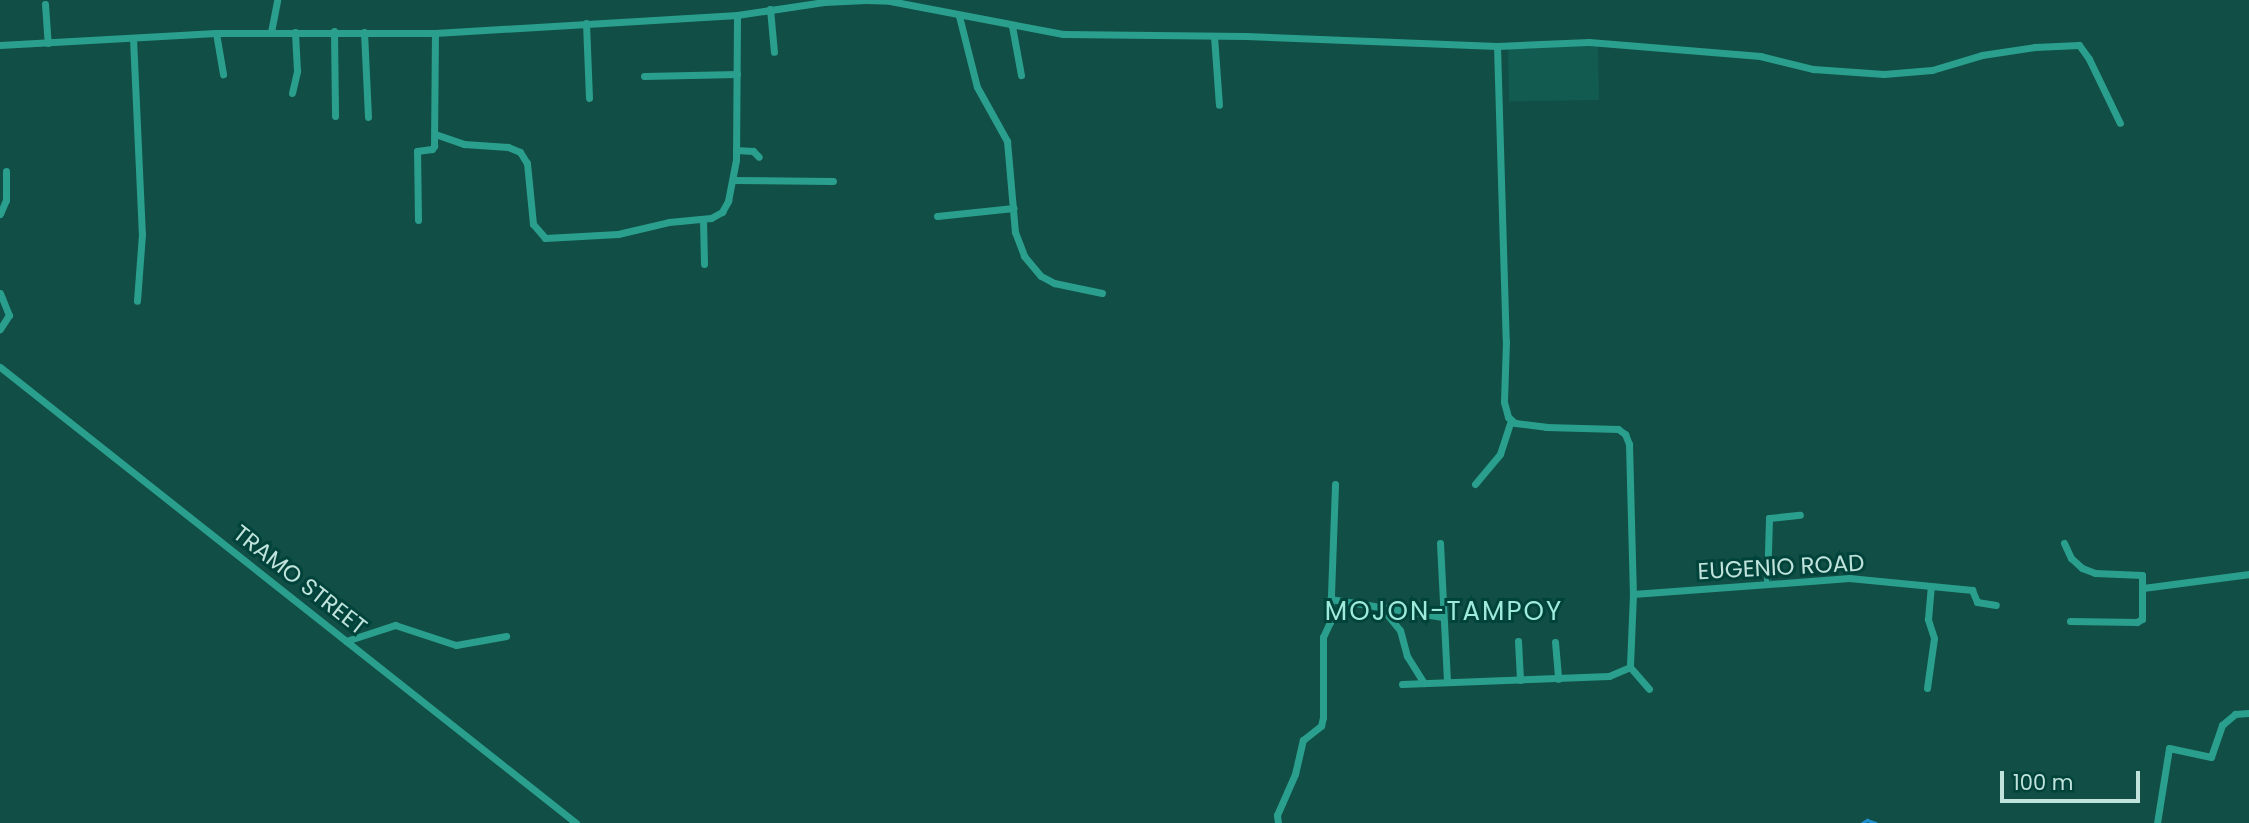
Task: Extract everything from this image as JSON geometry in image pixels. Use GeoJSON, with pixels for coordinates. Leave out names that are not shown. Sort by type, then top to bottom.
{"type":"FeatureCollection","features":[{"type":"Feature","properties":{"kind":"street"},"geometry":{"type":"LineString","coordinates":[[271,32],[278,0]]}},
{"type":"Feature","properties":{"kind":"street"},"geometry":{"type":"LineString","coordinates":[[0,45],[216,33],[435,33],[737,15],[770,9],[866,0],[890,1],[1063,34],[1214,36],[1497,46],[1589,42],[1760,56],[1813,69],[1884,74],[1932,70],[1982,55],[2035,47],[2079,45],[2120,122]]}},
{"type":"Feature","properties":{"kind":"street"},"geometry":{"type":"LineString","coordinates":[[45,4],[48,43]]}},
{"type":"Feature","properties":{"kind":"street"},"geometry":{"type":"LineString","coordinates":[[770,9],[774,52]]}},
{"type":"Feature","properties":{"kind":"street"},"geometry":{"type":"LineString","coordinates":[[435,134],[464,144],[504,146],[520,152],[527,163],[533,223],[545,238],[618,234],[669,222],[703,219],[722,212],[733,180],[736,150],[737,15]]}},
{"type":"Feature","properties":{"kind":"street"},"geometry":{"type":"LineString","coordinates":[[959,16],[977,87],[1007,141],[1020,247],[1041,276],[1054,284],[1102,293]]}},
{"type":"Feature","properties":{"kind":"street"},"geometry":{"type":"LineString","coordinates":[[586,23],[589,98]]}},
{"type":"Feature","properties":{"kind":"street"},"geometry":{"type":"LineString","coordinates":[[1012,26],[1021,75]]}},
{"type":"Feature","properties":{"kind":"street"},"geometry":{"type":"LineString","coordinates":[[334,31],[335,116]]}},
{"type":"Feature","properties":{"kind":"street"},"geometry":{"type":"LineString","coordinates":[[292,93],[297,71],[295,32]]}},
{"type":"Feature","properties":{"kind":"street"},"geometry":{"type":"LineString","coordinates":[[364,32],[368,117]]}},
{"type":"Feature","properties":{"kind":"street"},"geometry":{"type":"LineString","coordinates":[[216,33],[223,74]]}},
{"type":"Feature","properties":{"kind":"street"},"geometry":{"type":"LineString","coordinates":[[418,220],[416,151],[432,149],[435,134],[435,33]]}},
{"type":"Feature","properties":{"kind":"street"},"geometry":{"type":"LineString","coordinates":[[1214,36],[1219,105]]}},
{"type":"Feature","properties":{"kind":"street"},"geometry":{"type":"LineString","coordinates":[[133,38],[142,234],[137,301]]}},
{"type":"Feature","properties":{"kind":"street"},"geometry":{"type":"LineString","coordinates":[[1475,484],[1500,454],[1511,421],[1504,402],[1506,341],[1497,46]]}},
{"type":"Feature","properties":{"kind":"street"},"geometry":{"type":"LineString","coordinates":[[644,76],[737,74]]}},
{"type":"Feature","properties":{"kind":"street"},"geometry":{"type":"LineString","coordinates":[[736,150],[753,151],[759,157]]}},
{"type":"Feature","properties":{"kind":"street"},"geometry":{"type":"LineString","coordinates":[[0,214],[6,200],[6,171]]}},
{"type":"Feature","properties":{"kind":"street"},"geometry":{"type":"LineString","coordinates":[[733,180],[833,181]]}},
{"type":"Feature","properties":{"kind":"street"},"geometry":{"type":"LineString","coordinates":[[937,216],[1014,208]]}},
{"type":"Feature","properties":{"kind":"street"},"geometry":{"type":"LineString","coordinates":[[703,219],[704,264]]}},
{"type":"Feature","properties":{"kind":"street"},"geometry":{"type":"LineString","coordinates":[[0,293],[9,315],[0,330]]}},
{"type":"Feature","properties":{"kind":"street","name":"TRAMO STREET"},"geometry":{"type":"LineString","coordinates":[[0,367],[576,823]]}},
{"type":"Feature","properties":{"kind":"street"},"geometry":{"type":"LineString","coordinates":[[1511,421],[1546,428],[1618,429],[1625,434],[1629,444],[1633,594],[1630,667],[1649,689]]}},
{"type":"Feature","properties":{"kind":"street"},"geometry":{"type":"LineString","coordinates":[[1278,823],[1277,815],[1295,774],[1303,740],[1321,726],[1323,637],[1329,622],[1335,484]]}},
{"type":"Feature","properties":{"kind":"street"},"geometry":{"type":"LineString","coordinates":[[1766,583],[1769,518],[1800,515]]}},
{"type":"Feature","properties":{"kind":"street"},"geometry":{"type":"LineString","coordinates":[[1440,543],[1447,682]]}},
{"type":"Feature","properties":{"kind":"street"},"geometry":{"type":"LineString","coordinates":[[2064,543],[2071,558],[2082,568],[2095,573],[2142,575],[2142,619],[2137,622],[2070,621]]}},
{"type":"Feature","properties":{"kind":"street"},"geometry":{"type":"LineString","coordinates":[[2143,588],[2249,574]]}},
{"type":"Feature","properties":{"kind":"street","name":"EUGENIO ROAD"},"geometry":{"type":"LineString","coordinates":[[1633,594],[1849,578],[1972,590],[1977,602],[1996,605]]}},
{"type":"Feature","properties":{"kind":"street"},"geometry":{"type":"LineString","coordinates":[[1927,688],[1934,638],[1928,619],[1931,586]]}},
{"type":"Feature","properties":{"kind":"street"},"geometry":{"type":"LineString","coordinates":[[1330,599],[1443,617]]}},
{"type":"Feature","properties":{"kind":"street"},"geometry":{"type":"LineString","coordinates":[[1386,613],[1400,630],[1407,656],[1424,683]]}},
{"type":"Feature","properties":{"kind":"street"},"geometry":{"type":"LineString","coordinates":[[346,640],[395,625],[456,645],[506,636]]}},
{"type":"Feature","properties":{"kind":"street"},"geometry":{"type":"LineString","coordinates":[[1518,641],[1520,680]]}},
{"type":"Feature","properties":{"kind":"street"},"geometry":{"type":"LineString","coordinates":[[1555,642],[1558,679]]}},
{"type":"Feature","properties":{"kind":"street"},"geometry":{"type":"LineString","coordinates":[[1402,684],[1458,684],[1609,676],[1630,667]]}},
{"type":"Feature","properties":{"kind":"street"},"geometry":{"type":"LineString","coordinates":[[2157,823],[2169,748],[2211,757],[2222,725],[2235,714],[2249,713]]}},
{"type":"Feature","properties":{"kind":"shaded area"},"geometry":{"type":"Polygon","coordinates":[[[1598,46],[1599,100],[1509,102],[1508,48],[1598,46]]]}},
{"type":"Feature","properties":{"kind":"waterway"},"geometry":{"type":"LineString","coordinates":[[1862,823],[1867,820],[1876,823]]}},
{"type":"Feature","properties":{"kind":"district","name":"MOJON-TAMPOY"},"geometry":{"type":"Point","coordinates":[1444,612]}}]}
